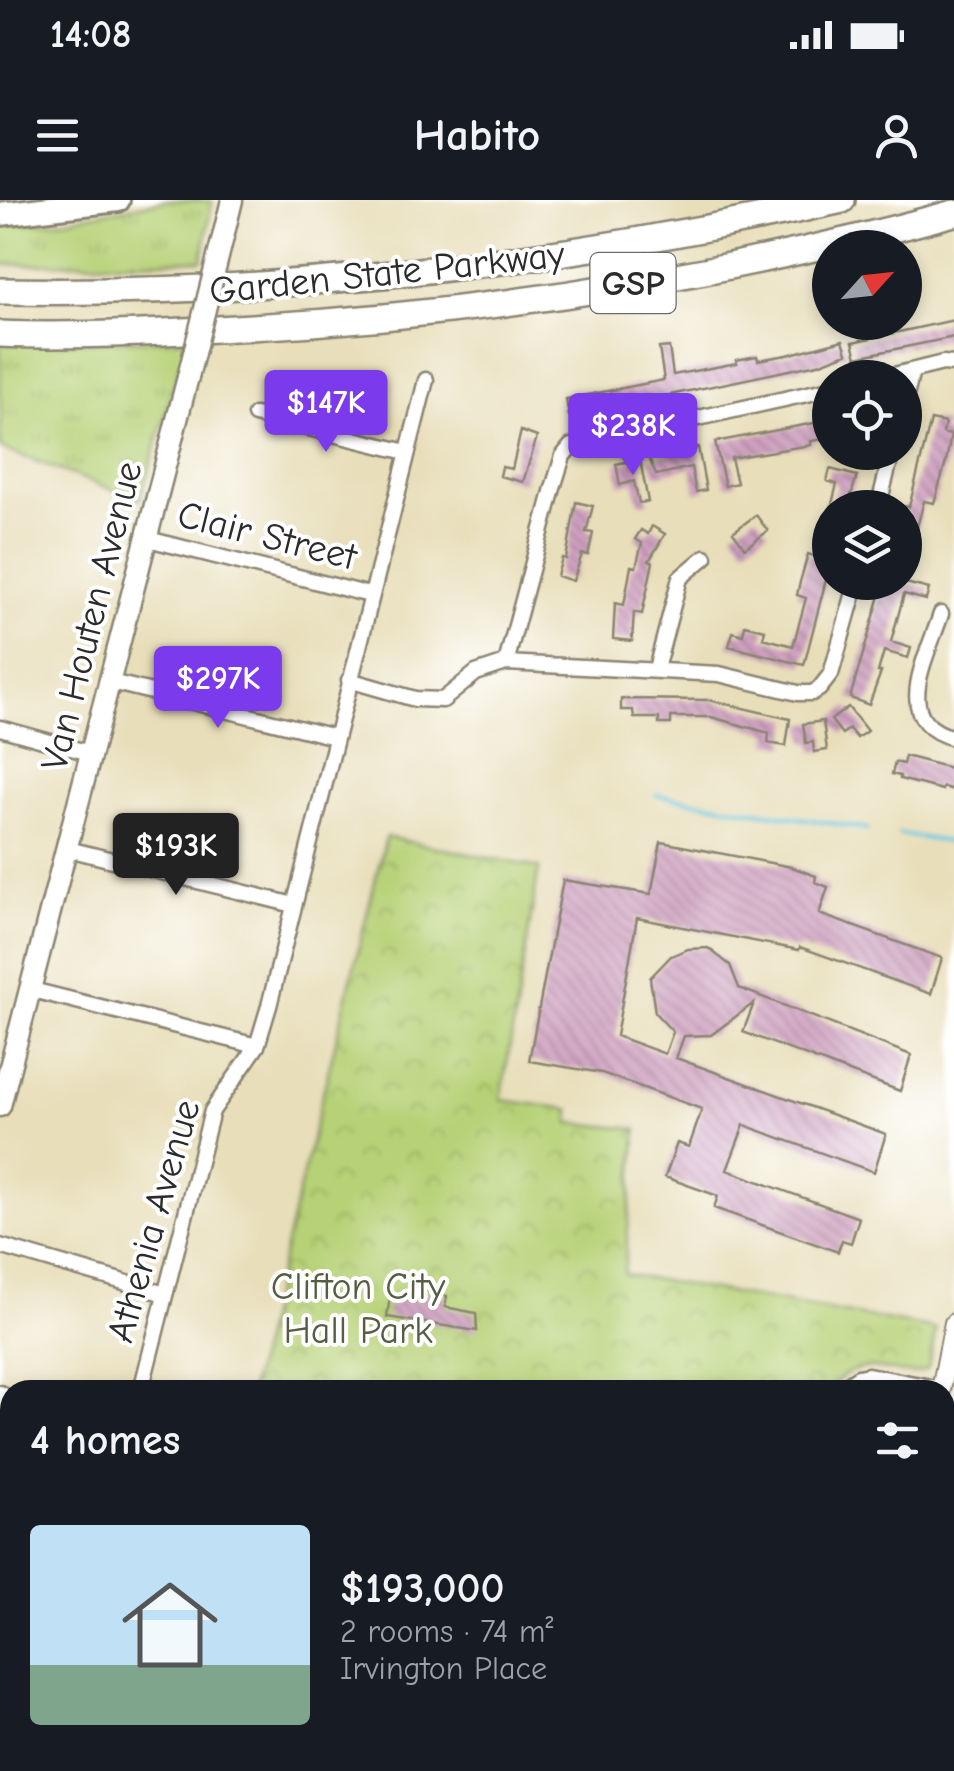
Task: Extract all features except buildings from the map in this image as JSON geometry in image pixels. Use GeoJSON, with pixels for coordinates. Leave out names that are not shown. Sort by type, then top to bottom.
{"type":"FeatureCollection","features":[{"type":"Feature","properties":{"kind":"highway","name":"Garden State Parkway"},"geometry":{"type":"LineString","coordinates":[[0,292],[272,285],[412,272],[662,237],[842,200]]}},
{"type":"Feature","properties":{"kind":"highway","name":"Garden State Parkway"},"geometry":{"type":"LineString","coordinates":[[0,334],[200,330],[431,313],[685,275],[954,213]]}},
{"type":"Feature","properties":{"kind":"main road"},"geometry":{"type":"LineString","coordinates":[[0,214],[118,200]]}},
{"type":"Feature","properties":{"kind":"main road","name":"Van Houten Avenue"},"geometry":{"type":"LineString","coordinates":[[0,1106],[232,200]]}},
{"type":"Feature","properties":{"kind":"street"},"geometry":{"type":"LineString","coordinates":[[922,369],[954,364]]}},
{"type":"Feature","properties":{"kind":"street","name":"Athenia Avenue"},"geometry":{"type":"LineString","coordinates":[[144,1380],[212,1111],[257,1046],[426,380]]}},
{"type":"Feature","properties":{"kind":"street"},"geometry":{"type":"LineString","coordinates":[[506,664],[552,488],[563,456],[572,446],[812,392]]}},
{"type":"Feature","properties":{"kind":"street"},"geometry":{"type":"LineString","coordinates":[[255,414],[407,452]]}},
{"type":"Feature","properties":{"kind":"street","name":"Clair Street"},"geometry":{"type":"LineString","coordinates":[[148,539],[370,596]]}},
{"type":"Feature","properties":{"kind":"street"},"geometry":{"type":"LineString","coordinates":[[656,669],[680,578],[705,558]]}},
{"type":"Feature","properties":{"kind":"street"},"geometry":{"type":"LineString","coordinates":[[349,680],[415,699],[444,700],[476,674],[506,664],[719,674],[812,694],[826,684],[831,674],[852,600]]}},
{"type":"Feature","properties":{"kind":"street"},"geometry":{"type":"LineString","coordinates":[[940,614],[916,702],[924,724],[954,738]]}},
{"type":"Feature","properties":{"kind":"street"},"geometry":{"type":"LineString","coordinates":[[111,682],[335,737]]}},
{"type":"Feature","properties":{"kind":"street"},"geometry":{"type":"LineString","coordinates":[[0,728],[92,754]]}},
{"type":"Feature","properties":{"kind":"street"},"geometry":{"type":"LineString","coordinates":[[68,849],[294,905]]}},
{"type":"Feature","properties":{"kind":"street"},"geometry":{"type":"LineString","coordinates":[[32,990],[257,1046]]}},
{"type":"Feature","properties":{"kind":"street"},"geometry":{"type":"LineString","coordinates":[[0,1246],[165,1294]]}},
{"type":"Feature","properties":{"kind":"street"},"geometry":{"type":"LineString","coordinates":[[943,1380],[954,1323]]}},
{"type":"Feature","properties":{"kind":"street"},"geometry":{"type":"LineString","coordinates":[[854,1380],[868,1375],[894,1380]]}},
{"type":"Feature","properties":{"kind":"green space"},"geometry":{"type":"Polygon","coordinates":[[[166,200],[212,201],[202,260],[0,265],[0,226],[59,221],[166,200]]]}},
{"type":"Feature","properties":{"kind":"green space"},"geometry":{"type":"Polygon","coordinates":[[[188,339],[140,500],[0,448],[0,344],[188,339]]]}},
{"type":"Feature","properties":{"kind":"green space","name":"Clifton City Hall Park"},"geometry":{"type":"Polygon","coordinates":[[[386,837],[539,868],[501,1100],[570,1109],[570,1123],[637,1129],[624,1274],[936,1329],[928,1369],[904,1373],[868,1368],[839,1380],[252,1380],[386,837]]]}},
{"type":"Feature","properties":{"kind":"waterway"},"geometry":{"type":"LineString","coordinates":[[656,795],[868,829]]}},
{"type":"Feature","properties":{"kind":"waterway"},"geometry":{"type":"LineString","coordinates":[[899,834],[954,843]]}}]}
